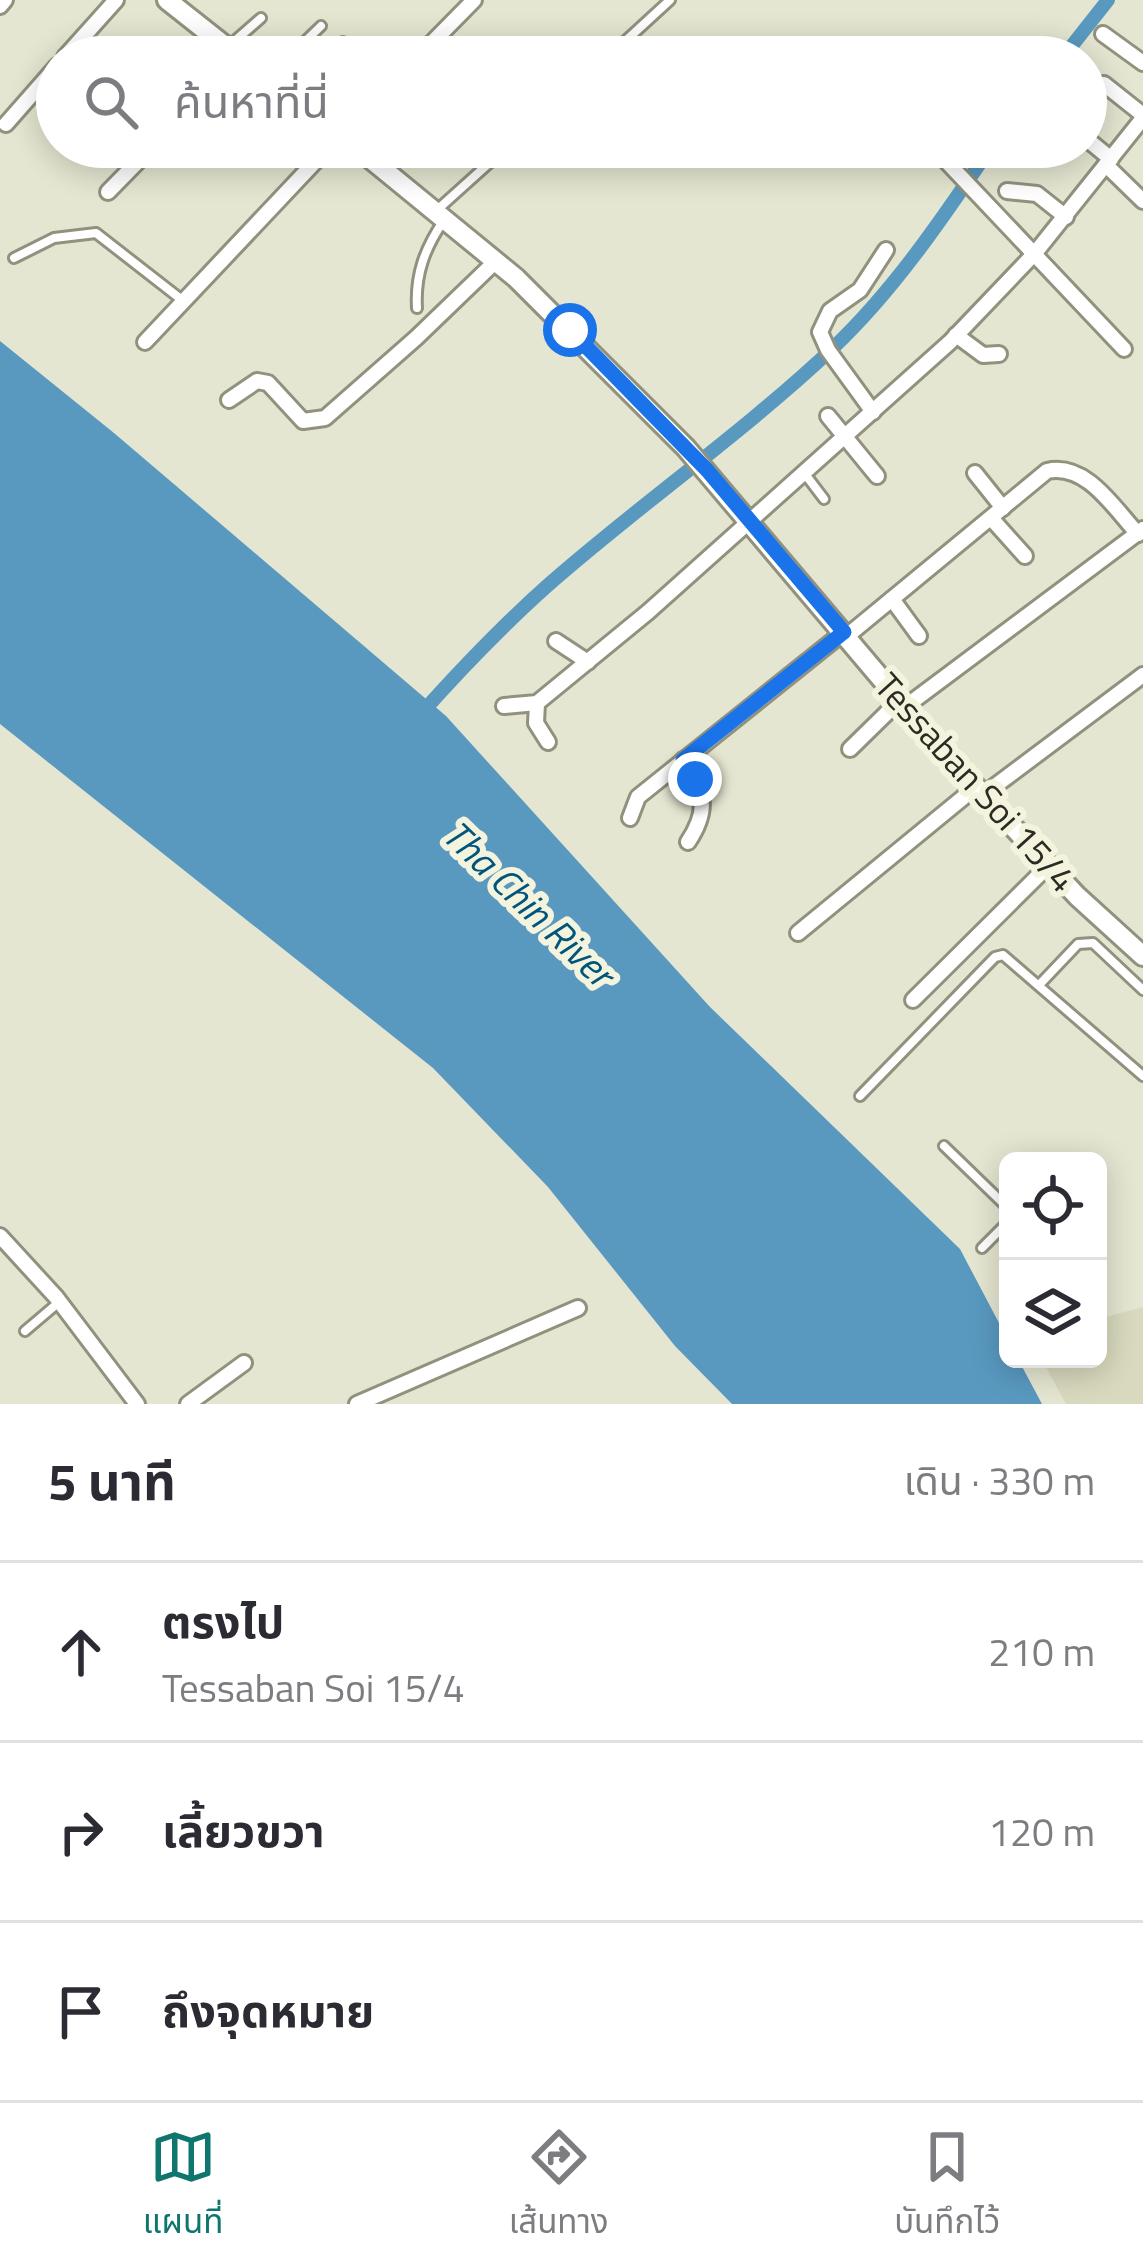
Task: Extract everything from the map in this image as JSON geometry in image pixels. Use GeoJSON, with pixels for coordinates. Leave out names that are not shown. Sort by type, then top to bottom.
{"type":"FeatureCollection","features":[{"type":"Feature","properties":{"kind":"street"},"geometry":{"type":"LineString","coordinates":[[84,36],[116,0]]}},
{"type":"Feature","properties":{"kind":"street"},"geometry":{"type":"LineString","coordinates":[[167,0],[212,36]]}},
{"type":"Feature","properties":{"kind":"street"},"geometry":{"type":"LineString","coordinates":[[439,36],[474,0]]}},
{"type":"Feature","properties":{"kind":"street"},"geometry":{"type":"LineString","coordinates":[[1107,37],[1143,63]]}},
{"type":"Feature","properties":{"kind":"street"},"geometry":{"type":"LineString","coordinates":[[1107,87],[1143,117],[1108,162],[1143,201]]}},
{"type":"Feature","properties":{"kind":"street"},"geometry":{"type":"LineString","coordinates":[[5,124],[36,89]]}},
{"type":"Feature","properties":{"kind":"street"},"geometry":{"type":"LineString","coordinates":[[108,192],[131,168]]}},
{"type":"Feature","properties":{"kind":"street"},"geometry":{"type":"LineString","coordinates":[[145,341],[309,168]]}},
{"type":"Feature","properties":{"kind":"street"},"geometry":{"type":"LineString","coordinates":[[504,706],[538,704],[805,474],[956,335],[1035,253],[1103,168]]}},
{"type":"Feature","properties":{"kind":"street","name":"Tessaban Soi 15/4"},"geometry":{"type":"LineString","coordinates":[[384,169],[496,261],[686,448],[980,791],[1143,956]]}},
{"type":"Feature","properties":{"kind":"street"},"geometry":{"type":"LineString","coordinates":[[958,172],[1124,349]]}},
{"type":"Feature","properties":{"kind":"street"},"geometry":{"type":"LineString","coordinates":[[1007,191],[1037,194],[1066,217]]}},
{"type":"Feature","properties":{"kind":"street"},"geometry":{"type":"LineString","coordinates":[[873,412],[820,332],[830,310],[866,282],[886,250]]}},
{"type":"Feature","properties":{"kind":"street"},"geometry":{"type":"LineString","coordinates":[[229,400],[257,381],[268,383],[303,422],[325,418],[496,261]]}},
{"type":"Feature","properties":{"kind":"street"},"geometry":{"type":"LineString","coordinates":[[956,335],[982,355],[999,354]]}},
{"type":"Feature","properties":{"kind":"street"},"geometry":{"type":"LineString","coordinates":[[827,416],[877,476]]}},
{"type":"Feature","properties":{"kind":"street"},"geometry":{"type":"LineString","coordinates":[[630,818],[638,797],[1047,471],[1060,468],[1091,484],[1140,532],[903,704],[850,749]]}},
{"type":"Feature","properties":{"kind":"street"},"geometry":{"type":"LineString","coordinates":[[975,472],[1025,556]]}},
{"type":"Feature","properties":{"kind":"street"},"geometry":{"type":"LineString","coordinates":[[892,599],[919,636]]}},
{"type":"Feature","properties":{"kind":"street"},"geometry":{"type":"LineString","coordinates":[[556,641],[588,662]]}},
{"type":"Feature","properties":{"kind":"street"},"geometry":{"type":"LineString","coordinates":[[798,933],[980,791],[1143,675]]}},
{"type":"Feature","properties":{"kind":"street"},"geometry":{"type":"LineString","coordinates":[[538,704],[536,723],[548,742]]}},
{"type":"Feature","properties":{"kind":"street"},"geometry":{"type":"LineString","coordinates":[[683,760],[704,797],[702,819],[688,842]]}},
{"type":"Feature","properties":{"kind":"street"},"geometry":{"type":"LineString","coordinates":[[913,1000],[1049,865]]}},
{"type":"Feature","properties":{"kind":"street"},"geometry":{"type":"LineString","coordinates":[[0,1236],[59,1302],[137,1404]]}},
{"type":"Feature","properties":{"kind":"street"},"geometry":{"type":"LineString","coordinates":[[357,1404],[578,1308]]}},
{"type":"Feature","properties":{"kind":"street"},"geometry":{"type":"LineString","coordinates":[[188,1404],[244,1363]]}},
{"type":"Feature","properties":{"kind":"lane"},"geometry":{"type":"LineString","coordinates":[[631,36],[670,0]]}},
{"type":"Feature","properties":{"kind":"lane"},"geometry":{"type":"LineString","coordinates":[[249,36],[261,19]]}},
{"type":"Feature","properties":{"kind":"lane"},"geometry":{"type":"LineString","coordinates":[[311,36],[321,26]]}},
{"type":"Feature","properties":{"kind":"lane"},"geometry":{"type":"LineString","coordinates":[[417,308],[416,283],[440,214],[486,168]]}},
{"type":"Feature","properties":{"kind":"lane"},"geometry":{"type":"LineString","coordinates":[[14,258],[54,238],[96,233],[184,301]]}},
{"type":"Feature","properties":{"kind":"lane"},"geometry":{"type":"LineString","coordinates":[[805,474],[824,500]]}},
{"type":"Feature","properties":{"kind":"lane"},"geometry":{"type":"LineString","coordinates":[[1040,984],[1086,941],[1094,943],[1143,990]]}},
{"type":"Feature","properties":{"kind":"lane"},"geometry":{"type":"LineString","coordinates":[[860,1096],[995,957],[1010,957],[1142,1077],[1132,1086]]}},
{"type":"Feature","properties":{"kind":"lane"},"geometry":{"type":"LineString","coordinates":[[944,1146],[999,1199]]}},
{"type":"Feature","properties":{"kind":"lane"},"geometry":{"type":"LineString","coordinates":[[982,1248],[999,1231]]}},
{"type":"Feature","properties":{"kind":"lane"},"geometry":{"type":"LineString","coordinates":[[25,1331],[59,1302]]}},
{"type":"Feature","properties":{"kind":"shaded area"},"geometry":{"type":"Polygon","coordinates":[[[1143,1307],[1143,1404],[1066,1404],[1047,1368],[1107,1368],[1107,1317],[1143,1307]]]}},
{"type":"Feature","properties":{"kind":"water","name":"Tha Chin River"},"geometry":{"type":"Polygon","coordinates":[[[0,341],[446,716],[710,1007],[960,1249],[999,1323],[999,1368],[1023,1368],[1042,1404],[732,1404],[675,1346],[548,1187],[433,1068],[0,724],[0,341]]]}},
{"type":"Feature","properties":{"kind":"waterway"},"geometry":{"type":"LineString","coordinates":[[1080,36],[1108,0]]}},
{"type":"Feature","properties":{"kind":"waterway"},"geometry":{"type":"LineString","coordinates":[[419,716],[547,586],[834,347],[898,276],[976,168]]}},
{"type":"Feature","properties":{"kind":"route"},"geometry":{"type":"LineString","coordinates":[[570,330],[707,470],[844,632],[683,760],[695,779]]}}]}
